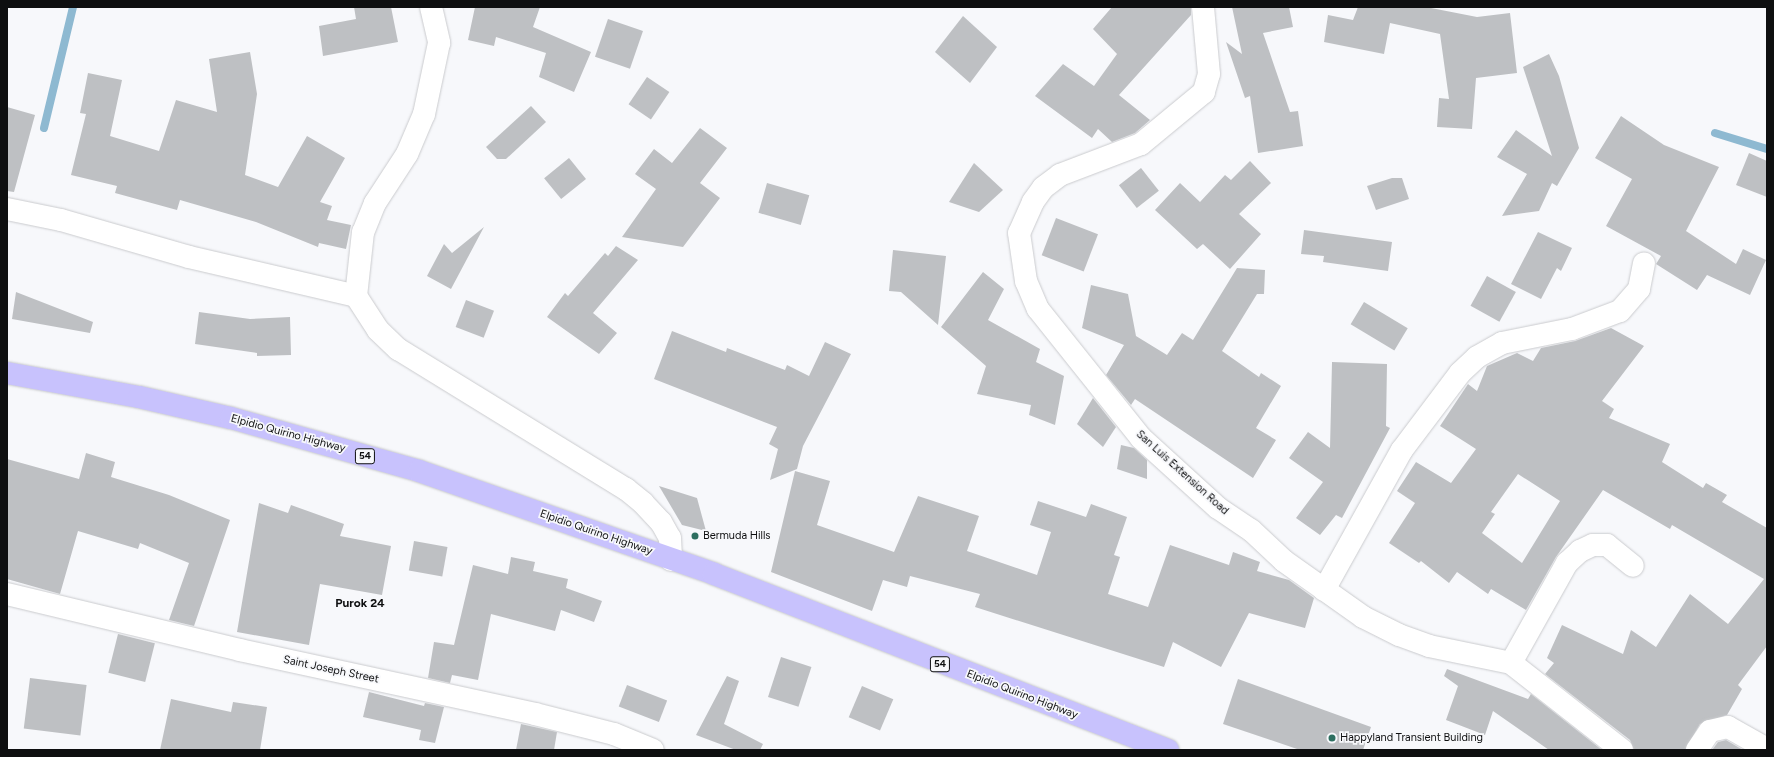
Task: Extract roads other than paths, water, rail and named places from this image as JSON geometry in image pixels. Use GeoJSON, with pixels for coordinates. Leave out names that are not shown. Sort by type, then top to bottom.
{"type":"FeatureCollection","features":[{"type":"Feature","properties":{"kind":"highway","name":"Elpidio Quirino Highway"},"geometry":{"type":"LineString","coordinates":[[7,373],[116,392],[231,418],[419,471],[671,560],[1168,750]]}},
{"type":"Feature","properties":{"kind":"street"},"geometry":{"type":"LineString","coordinates":[[431,7],[439,43],[424,114],[407,154],[375,204],[363,232],[356,296],[378,330],[398,349],[626,489],[643,502],[661,522],[670,538],[671,560]]}},
{"type":"Feature","properties":{"kind":"street","name":"San Luis Extension Road"},"geometry":{"type":"LineString","coordinates":[[1203,7],[1209,74],[1204,92],[1141,144],[1060,176],[1043,188],[1033,202],[1019,233],[1026,281],[1038,309],[1141,438],[1218,508],[1324,590],[1363,617],[1399,635],[1429,646],[1511,663],[1622,750]]}},
{"type":"Feature","properties":{"kind":"street"},"geometry":{"type":"LineString","coordinates":[[7,209],[61,220],[189,257],[356,296]]}},
{"type":"Feature","properties":{"kind":"street"},"geometry":{"type":"LineString","coordinates":[[1324,590],[1402,450],[1460,373],[1477,357],[1502,343],[1572,329],[1620,311],[1639,289],[1644,263]]}},
{"type":"Feature","properties":{"kind":"street"},"geometry":{"type":"LineString","coordinates":[[1511,663],[1567,563],[1580,551],[1593,545],[1607,545],[1633,566]]}},
{"type":"Feature","properties":{"kind":"street","name":"Saint Joseph Street"},"geometry":{"type":"LineString","coordinates":[[7,594],[240,650],[535,714],[614,734],[653,750]]}},
{"type":"Feature","properties":{"kind":"street"},"geometry":{"type":"LineString","coordinates":[[1697,750],[1710,731],[1728,727],[1767,749]]}},
{"type":"Feature","properties":{"kind":"waterway"},"geometry":{"type":"LineString","coordinates":[[44,128],[73,7]]}},
{"type":"Feature","properties":{"kind":"waterway"},"geometry":{"type":"LineString","coordinates":[[1715,133],[1767,149]]}},
{"type":"Feature","properties":{"kind":"place","name":"Bermuda Hills"},"geometry":{"type":"Point","coordinates":[695,536]}},
{"type":"Feature","properties":{"kind":"place","name":"Happyland Transient Building"},"geometry":{"type":"Point","coordinates":[1332,738]}},
{"type":"Feature","properties":{"kind":"district","name":"Purok 24"},"geometry":{"type":"Point","coordinates":[360,604]}}]}
